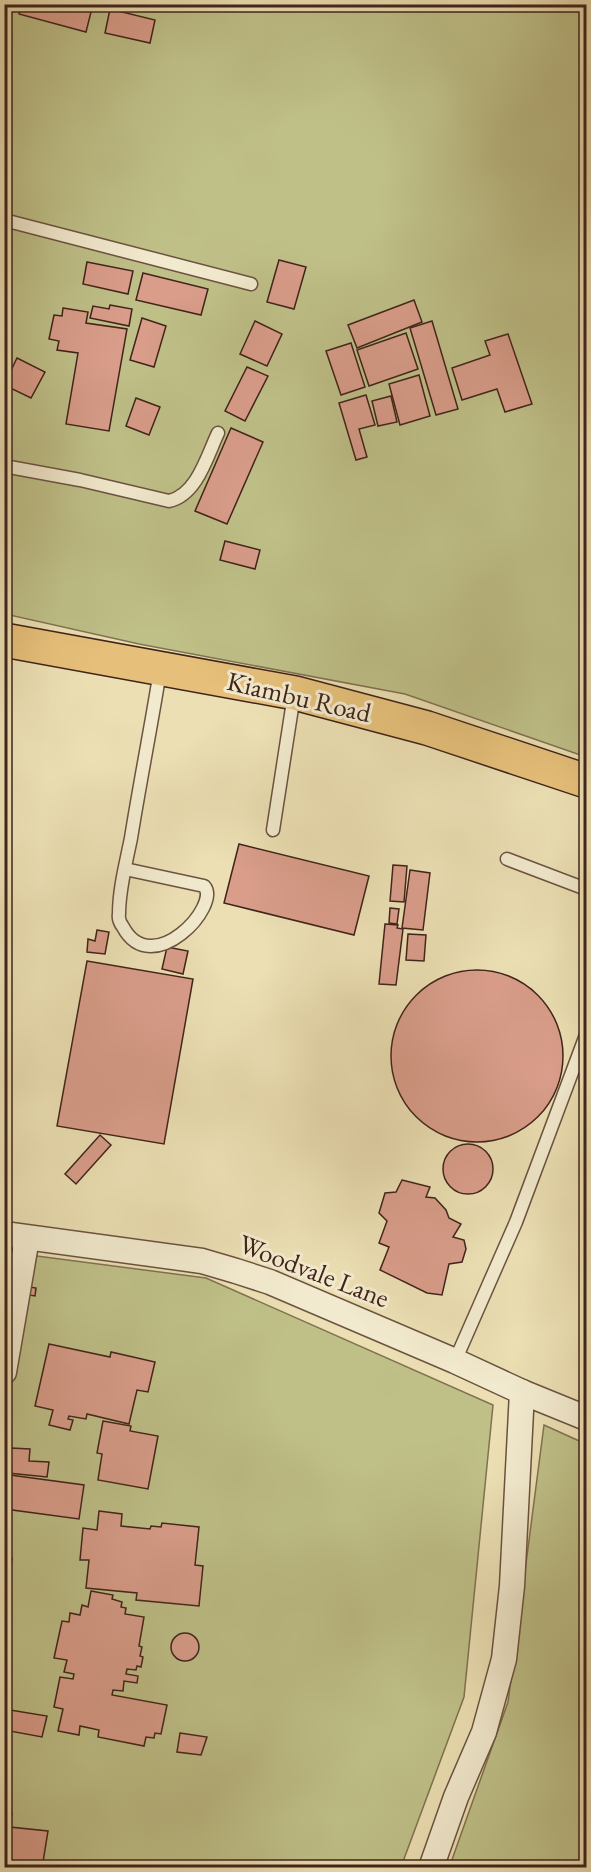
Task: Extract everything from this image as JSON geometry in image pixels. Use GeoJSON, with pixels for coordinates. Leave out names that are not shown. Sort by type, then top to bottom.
{"type":"FeatureCollection","features":[{"type":"Feature","properties":{"kind":"highway","name":"Kiambu Road"},"geometry":{"type":"LineString","coordinates":[[4,639],[295,693],[427,728],[586,781]]}},
{"type":"Feature","properties":{"kind":"street","name":"Woodvale Lane"},"geometry":{"type":"LineString","coordinates":[[16,1236],[202,1261],[270,1281],[586,1418]]}},
{"type":"Feature","properties":{"kind":"street"},"geometry":{"type":"LineString","coordinates":[[4,1372],[16,1236]]}},
{"type":"Feature","properties":{"kind":"street"},"geometry":{"type":"LineString","coordinates":[[431,1868],[456,1797],[484,1732],[504,1659],[512,1586],[522,1392]]}},
{"type":"Feature","properties":{"kind":"lane"},"geometry":{"type":"LineString","coordinates":[[4,220],[251,284]]}},
{"type":"Feature","properties":{"kind":"lane"},"geometry":{"type":"LineString","coordinates":[[4,466],[80,480],[170,501],[179,499],[190,489],[218,433]]}},
{"type":"Feature","properties":{"kind":"lane"},"geometry":{"type":"LineString","coordinates":[[125,869],[204,886],[208,895],[198,918],[171,942],[155,946],[143,945],[129,938],[118,918],[125,869],[160,668]]}},
{"type":"Feature","properties":{"kind":"lane"},"geometry":{"type":"LineString","coordinates":[[273,830],[295,693]]}},
{"type":"Feature","properties":{"kind":"lane"},"geometry":{"type":"LineString","coordinates":[[507,859],[586,889]]}},
{"type":"Feature","properties":{"kind":"lane"},"geometry":{"type":"LineString","coordinates":[[454,1360],[516,1222],[586,1035]]}},
{"type":"Feature","properties":{"kind":"green space"},"geometry":{"type":"Polygon","coordinates":[[[5,5],[586,5],[586,757],[405,694],[139,644],[5,614],[5,5]]]}},
{"type":"Feature","properties":{"kind":"green space"},"geometry":{"type":"Polygon","coordinates":[[[6,1252],[206,1278],[493,1405],[464,1697],[401,1867],[5,1868],[6,1252]]]}},
{"type":"Feature","properties":{"kind":"green space"},"geometry":{"type":"Polygon","coordinates":[[[544,1425],[586,1444],[586,1867],[449,1868],[508,1702],[544,1425]]]}},
{"type":"Feature","properties":{"kind":"building"},"geometry":{"type":"Polygon","coordinates":[[[21,4],[93,4],[86,32],[19,14],[21,4]]]}},
{"type":"Feature","properties":{"kind":"building"},"geometry":{"type":"Polygon","coordinates":[[[110,9],[155,20],[150,43],[105,33],[110,9]]]}},
{"type":"Feature","properties":{"kind":"building"},"geometry":{"type":"Polygon","coordinates":[[[279,260],[306,267],[294,309],[267,302],[279,260]]]}},
{"type":"Feature","properties":{"kind":"building"},"geometry":{"type":"Polygon","coordinates":[[[87,262],[133,271],[128,294],[83,284],[87,262]]]}},
{"type":"Feature","properties":{"kind":"building"},"geometry":{"type":"Polygon","coordinates":[[[143,273],[208,289],[201,315],[136,300],[143,273]]]}},
{"type":"Feature","properties":{"kind":"building"},"geometry":{"type":"Polygon","coordinates":[[[414,300],[422,322],[357,348],[348,325],[414,300]]]}},
{"type":"Feature","properties":{"kind":"building"},"geometry":{"type":"Polygon","coordinates":[[[110,305],[132,309],[129,326],[90,318],[93,306],[109,309],[110,305]]]}},
{"type":"Feature","properties":{"kind":"building"},"geometry":{"type":"Polygon","coordinates":[[[63,308],[88,312],[86,323],[127,329],[109,431],[66,424],[78,353],[57,350],[59,341],[49,339],[54,315],[62,316],[63,308]]]}},
{"type":"Feature","properties":{"kind":"building"},"geometry":{"type":"Polygon","coordinates":[[[142,318],[166,326],[154,367],[130,360],[142,318]]]}},
{"type":"Feature","properties":{"kind":"building"},"geometry":{"type":"Polygon","coordinates":[[[255,321],[282,334],[267,366],[240,354],[255,321]]]}},
{"type":"Feature","properties":{"kind":"building"},"geometry":{"type":"Polygon","coordinates":[[[432,321],[458,409],[436,415],[410,328],[432,321]]]}},
{"type":"Feature","properties":{"kind":"building"},"geometry":{"type":"Polygon","coordinates":[[[406,333],[418,369],[369,386],[357,350],[406,333]]]}},
{"type":"Feature","properties":{"kind":"building"},"geometry":{"type":"Polygon","coordinates":[[[508,334],[532,404],[505,412],[497,389],[462,400],[452,368],[490,355],[485,341],[508,334]]]}},
{"type":"Feature","properties":{"kind":"building"},"geometry":{"type":"Polygon","coordinates":[[[351,343],[365,387],[341,395],[326,351],[351,343]]]}},
{"type":"Feature","properties":{"kind":"building"},"geometry":{"type":"Polygon","coordinates":[[[17,358],[45,372],[31,398],[4,385],[17,358]]]}},
{"type":"Feature","properties":{"kind":"building"},"geometry":{"type":"Polygon","coordinates":[[[247,367],[268,376],[245,421],[225,411],[247,367]]]}},
{"type":"Feature","properties":{"kind":"building"},"geometry":{"type":"Polygon","coordinates":[[[419,375],[430,416],[400,425],[389,384],[419,375]]]}},
{"type":"Feature","properties":{"kind":"building"},"geometry":{"type":"Polygon","coordinates":[[[366,395],[375,425],[359,429],[367,457],[356,460],[339,403],[366,395]]]}},
{"type":"Feature","properties":{"kind":"building"},"geometry":{"type":"Polygon","coordinates":[[[391,396],[397,422],[378,426],[372,401],[391,396]]]}},
{"type":"Feature","properties":{"kind":"building"},"geometry":{"type":"Polygon","coordinates":[[[136,398],[160,407],[149,435],[126,426],[136,398]]]}},
{"type":"Feature","properties":{"kind":"building"},"geometry":{"type":"Polygon","coordinates":[[[231,428],[263,442],[227,524],[195,511],[231,428]]]}},
{"type":"Feature","properties":{"kind":"building"},"geometry":{"type":"Polygon","coordinates":[[[225,541],[260,550],[255,569],[220,560],[225,541]]]}},
{"type":"Feature","properties":{"kind":"building"},"geometry":{"type":"Polygon","coordinates":[[[239,844],[369,876],[354,935],[224,903],[239,844]]]}},
{"type":"Feature","properties":{"kind":"building"},"geometry":{"type":"Polygon","coordinates":[[[393,865],[407,866],[404,902],[390,901],[393,865]]]}},
{"type":"Feature","properties":{"kind":"building"},"geometry":{"type":"Polygon","coordinates":[[[410,870],[430,873],[423,930],[402,928],[410,870]]]}},
{"type":"Feature","properties":{"kind":"building"},"geometry":{"type":"Polygon","coordinates":[[[390,908],[399,909],[397,924],[389,923],[390,908]]]}},
{"type":"Feature","properties":{"kind":"building"},"geometry":{"type":"Polygon","coordinates":[[[385,924],[398,925],[397,928],[403,929],[396,985],[379,984],[385,924]]]}},
{"type":"Feature","properties":{"kind":"building"},"geometry":{"type":"Polygon","coordinates":[[[97,930],[109,932],[105,954],[87,952],[88,939],[95,941],[97,930]]]}},
{"type":"Feature","properties":{"kind":"building"},"geometry":{"type":"Polygon","coordinates":[[[408,934],[426,935],[424,961],[406,960],[408,934]]]}},
{"type":"Feature","properties":{"kind":"building"},"geometry":{"type":"Polygon","coordinates":[[[167,947],[188,951],[183,974],[162,969],[167,947]]]}},
{"type":"Feature","properties":{"kind":"building"},"geometry":{"type":"Polygon","coordinates":[[[87,961],[193,979],[164,1144],[57,1126],[87,961]]]}},
{"type":"Feature","properties":{"kind":"building"},"geometry":{"type":"Polygon","coordinates":[[[477,970],[510,977],[538,995],[556,1023],[563,1056],[556,1089],[538,1117],[510,1135],[477,1142],[444,1135],[416,1117],[398,1089],[391,1056],[398,1023],[416,995],[444,977],[477,970]]]}},
{"type":"Feature","properties":{"kind":"building"},"geometry":{"type":"Polygon","coordinates":[[[100,1135],[111,1145],[76,1184],[65,1174],[100,1135]]]}},
{"type":"Feature","properties":{"kind":"building"},"geometry":{"type":"Polygon","coordinates":[[[463,1144],[473,1144],[486,1151],[493,1164],[493,1174],[486,1187],[473,1194],[463,1194],[454,1190],[447,1183],[443,1174],[443,1164],[447,1155],[454,1148],[463,1144]]]}},
{"type":"Feature","properties":{"kind":"building"},"geometry":{"type":"Polygon","coordinates":[[[402,1180],[430,1187],[426,1197],[435,1198],[446,1210],[449,1218],[461,1224],[453,1237],[464,1240],[466,1249],[462,1262],[449,1264],[442,1295],[427,1293],[380,1270],[389,1247],[379,1243],[387,1221],[379,1213],[385,1193],[396,1192],[402,1180]]]}},
{"type":"Feature","properties":{"kind":"building"},"geometry":{"type":"Polygon","coordinates":[[[24,1286],[36,1288],[35,1296],[23,1294],[24,1286]]]}},
{"type":"Feature","properties":{"kind":"building"},"geometry":{"type":"Polygon","coordinates":[[[49,1344],[110,1357],[111,1352],[155,1362],[148,1392],[137,1390],[129,1424],[87,1414],[86,1419],[69,1416],[68,1419],[73,1420],[70,1430],[49,1425],[53,1410],[35,1406],[49,1344]]]}},
{"type":"Feature","properties":{"kind":"building"},"geometry":{"type":"Polygon","coordinates":[[[103,1421],[131,1426],[130,1431],[158,1436],[148,1489],[98,1480],[102,1454],[97,1453],[103,1421]]]}},
{"type":"Feature","properties":{"kind":"building"},"geometry":{"type":"Polygon","coordinates":[[[11,1448],[30,1449],[29,1461],[49,1462],[47,1477],[8,1473],[11,1448]]]}},
{"type":"Feature","properties":{"kind":"building"},"geometry":{"type":"Polygon","coordinates":[[[10,1475],[84,1485],[79,1519],[5,1509],[10,1475]]]}},
{"type":"Feature","properties":{"kind":"building"},"geometry":{"type":"Polygon","coordinates":[[[99,1511],[122,1514],[121,1526],[150,1529],[151,1526],[161,1527],[162,1523],[199,1527],[195,1565],[203,1566],[199,1606],[136,1600],[137,1593],[86,1588],[89,1560],[80,1560],[83,1528],[97,1530],[99,1511]]]}},
{"type":"Feature","properties":{"kind":"building"},"geometry":{"type":"Polygon","coordinates":[[[4,1557],[12,1558],[9,1592],[4,1592],[4,1557]]]}},
{"type":"Feature","properties":{"kind":"building"},"geometry":{"type":"Polygon","coordinates":[[[91,1591],[113,1595],[112,1599],[122,1602],[121,1607],[126,1608],[125,1614],[144,1617],[139,1646],[142,1647],[140,1656],[143,1657],[141,1667],[137,1666],[136,1670],[127,1669],[126,1674],[138,1676],[137,1683],[124,1681],[123,1691],[113,1690],[112,1695],[167,1705],[161,1734],[155,1733],[154,1738],[146,1737],[144,1746],[98,1737],[99,1730],[80,1726],[79,1735],[58,1731],[63,1709],[54,1707],[60,1677],[73,1679],[74,1674],[64,1672],[67,1660],[54,1658],[62,1621],[69,1622],[70,1613],[80,1615],[82,1605],[88,1607],[91,1591]]]}},
{"type":"Feature","properties":{"kind":"building"},"geometry":{"type":"Polygon","coordinates":[[[185,1633],[195,1637],[199,1647],[195,1657],[185,1661],[175,1657],[171,1647],[175,1637],[185,1633]]]}},
{"type":"Feature","properties":{"kind":"building"},"geometry":{"type":"Polygon","coordinates":[[[4,1709],[47,1716],[42,1737],[4,1730],[4,1709]]]}},
{"type":"Feature","properties":{"kind":"building"},"geometry":{"type":"Polygon","coordinates":[[[180,1733],[207,1737],[201,1755],[177,1752],[180,1733]]]}},
{"type":"Feature","properties":{"kind":"building"},"geometry":{"type":"Polygon","coordinates":[[[4,1813],[12,1813],[10,1827],[48,1831],[42,1868],[4,1867],[4,1813]]]}}]}
